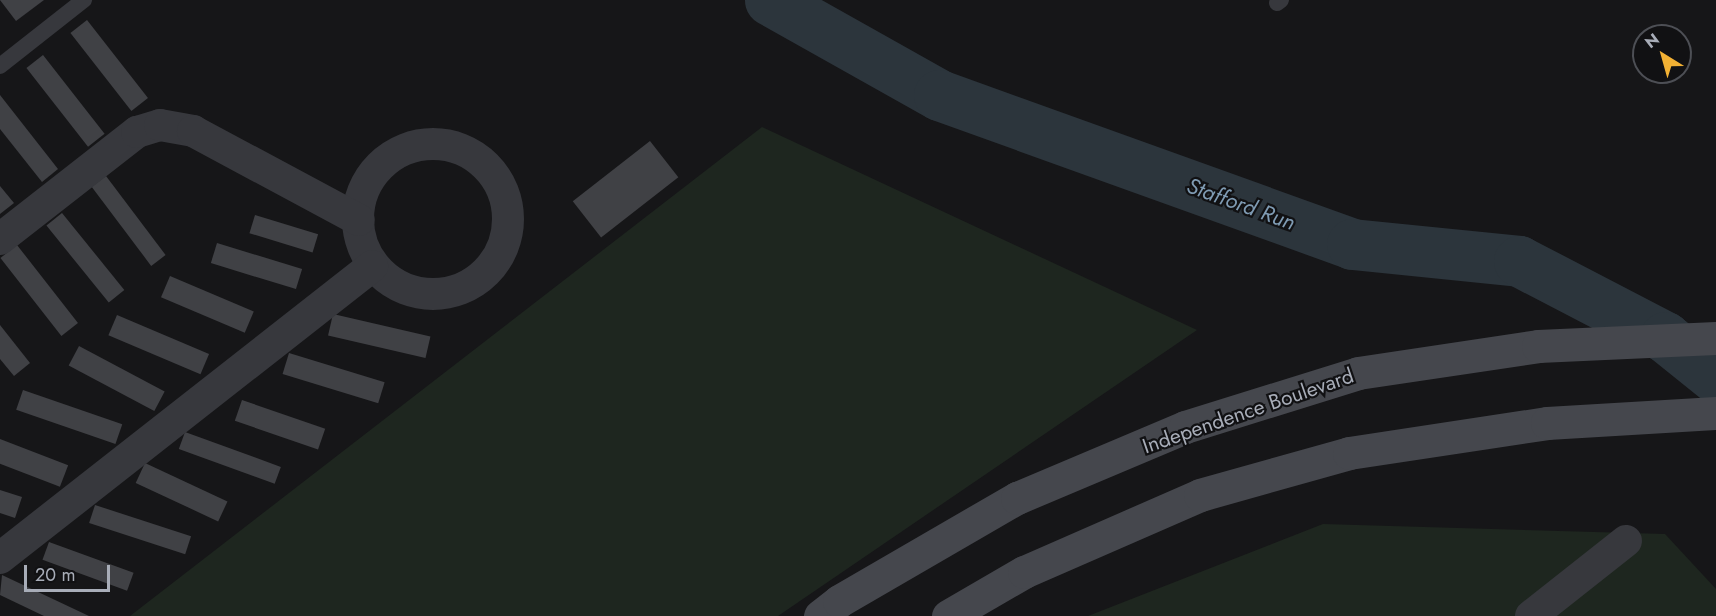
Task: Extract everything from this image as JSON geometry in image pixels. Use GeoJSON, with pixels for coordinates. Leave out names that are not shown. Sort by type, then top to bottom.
{"type":"FeatureCollection","features":[{"type":"Feature","properties":{"kind":"main road","name":"Independence Boulevard"},"geometry":{"type":"LineString","coordinates":[[820,616],[839,601],[1017,498],[1185,427],[1358,373],[1538,346],[1716,338]]}},
{"type":"Feature","properties":{"kind":"main road"},"geometry":{"type":"LineString","coordinates":[[948,616],[1024,572],[1200,495],[1349,453],[1547,423],[1716,413]]}},
{"type":"Feature","properties":{"kind":"street"},"geometry":{"type":"LineString","coordinates":[[0,239],[137,132],[160,125],[193,131],[358,220]]}},
{"type":"Feature","properties":{"kind":"street"},"geometry":{"type":"LineString","coordinates":[[424,143],[464,149],[494,173],[510,210],[504,249],[479,280],[442,295],[403,290],[372,266],[357,229],[358,220],[363,190],[387,158],[424,143]]}},
{"type":"Feature","properties":{"kind":"street"},"geometry":{"type":"LineString","coordinates":[[0,558],[372,266]]}},
{"type":"Feature","properties":{"kind":"street"},"geometry":{"type":"LineString","coordinates":[[1531,616],[1626,541]]}},
{"type":"Feature","properties":{"kind":"lane"},"geometry":{"type":"LineString","coordinates":[[0,66],[84,0]]}},
{"type":"Feature","properties":{"kind":"shaded area"},"geometry":{"type":"Polygon","coordinates":[[[762,127],[1197,330],[778,616],[130,616],[762,127]]]}},
{"type":"Feature","properties":{"kind":"shaded area"},"geometry":{"type":"Polygon","coordinates":[[[1323,524],[1665,534],[1716,589],[1716,616],[1088,616],[1323,524]]]}},
{"type":"Feature","properties":{"kind":"building"},"geometry":{"type":"Polygon","coordinates":[[[0,0],[44,0],[16,21],[0,0]]]}},
{"type":"Feature","properties":{"kind":"building"},"geometry":{"type":"Polygon","coordinates":[[[87,20],[148,98],[131,111],[70,33],[87,20]]]}},
{"type":"Feature","properties":{"kind":"building"},"geometry":{"type":"Polygon","coordinates":[[[43,55],[105,134],[88,147],[26,68],[43,55]]]}},
{"type":"Feature","properties":{"kind":"building"},"geometry":{"type":"Polygon","coordinates":[[[0,95],[58,169],[42,182],[0,129],[0,95]]]}},
{"type":"Feature","properties":{"kind":"building"},"geometry":{"type":"Polygon","coordinates":[[[650,141],[678,177],[601,238],[573,201],[650,141]]]}},
{"type":"Feature","properties":{"kind":"building"},"geometry":{"type":"Polygon","coordinates":[[[106,176],[166,255],[151,266],[92,187],[106,176]]]}},
{"type":"Feature","properties":{"kind":"building"},"geometry":{"type":"Polygon","coordinates":[[[0,186],[14,203],[0,214],[0,186]]]}},
{"type":"Feature","properties":{"kind":"building"},"geometry":{"type":"Polygon","coordinates":[[[62,213],[124,290],[109,303],[46,226],[62,213]]]}},
{"type":"Feature","properties":{"kind":"building"},"geometry":{"type":"Polygon","coordinates":[[[255,215],[318,234],[313,252],[249,233],[255,215]]]}},
{"type":"Feature","properties":{"kind":"building"},"geometry":{"type":"Polygon","coordinates":[[[217,243],[302,269],[296,289],[211,263],[217,243]]]}},
{"type":"Feature","properties":{"kind":"building"},"geometry":{"type":"Polygon","coordinates":[[[17,245],[78,323],[61,336],[0,258],[17,245]]]}},
{"type":"Feature","properties":{"kind":"building"},"geometry":{"type":"Polygon","coordinates":[[[170,276],[254,312],[245,333],[161,297],[170,276]]]}},
{"type":"Feature","properties":{"kind":"building"},"geometry":{"type":"Polygon","coordinates":[[[333,314],[430,336],[425,358],[328,335],[333,314]]]}},
{"type":"Feature","properties":{"kind":"building"},"geometry":{"type":"Polygon","coordinates":[[[117,315],[209,354],[200,374],[108,335],[117,315]]]}},
{"type":"Feature","properties":{"kind":"building"},"geometry":{"type":"Polygon","coordinates":[[[0,325],[30,363],[14,376],[0,359],[0,325]]]}},
{"type":"Feature","properties":{"kind":"building"},"geometry":{"type":"Polygon","coordinates":[[[79,346],[165,392],[154,411],[69,365],[79,346]]]}},
{"type":"Feature","properties":{"kind":"building"},"geometry":{"type":"Polygon","coordinates":[[[289,353],[385,382],[378,403],[283,374],[289,353]]]}},
{"type":"Feature","properties":{"kind":"building"},"geometry":{"type":"Polygon","coordinates":[[[23,390],[122,424],[115,444],[16,410],[23,390]]]}},
{"type":"Feature","properties":{"kind":"building"},"geometry":{"type":"Polygon","coordinates":[[[242,400],[325,429],[318,449],[235,421],[242,400]]]}},
{"type":"Feature","properties":{"kind":"building"},"geometry":{"type":"Polygon","coordinates":[[[185,432],[281,467],[275,484],[179,449],[185,432]]]}},
{"type":"Feature","properties":{"kind":"building"},"geometry":{"type":"Polygon","coordinates":[[[0,439],[68,465],[60,487],[0,464],[0,439]]]}},
{"type":"Feature","properties":{"kind":"building"},"geometry":{"type":"Polygon","coordinates":[[[145,463],[227,501],[218,521],[136,483],[145,463]]]}},
{"type":"Feature","properties":{"kind":"building"},"geometry":{"type":"Polygon","coordinates":[[[0,490],[22,497],[15,518],[0,513],[0,490]]]}},
{"type":"Feature","properties":{"kind":"building"},"geometry":{"type":"Polygon","coordinates":[[[95,505],[191,536],[185,554],[89,523],[95,505]]]}},
{"type":"Feature","properties":{"kind":"building"},"geometry":{"type":"Polygon","coordinates":[[[49,542],[134,573],[127,591],[43,560],[49,542]]]}},
{"type":"Feature","properties":{"kind":"building"},"geometry":{"type":"Polygon","coordinates":[[[2,575],[89,616],[44,616],[0,595],[2,575]]]}},
{"type":"Feature","properties":{"kind":"waterway","name":"Stafford Run"},"geometry":{"type":"LineString","coordinates":[[770,0],[939,95],[1352,244],[1519,261],[1665,337],[1716,378]]}}]}
